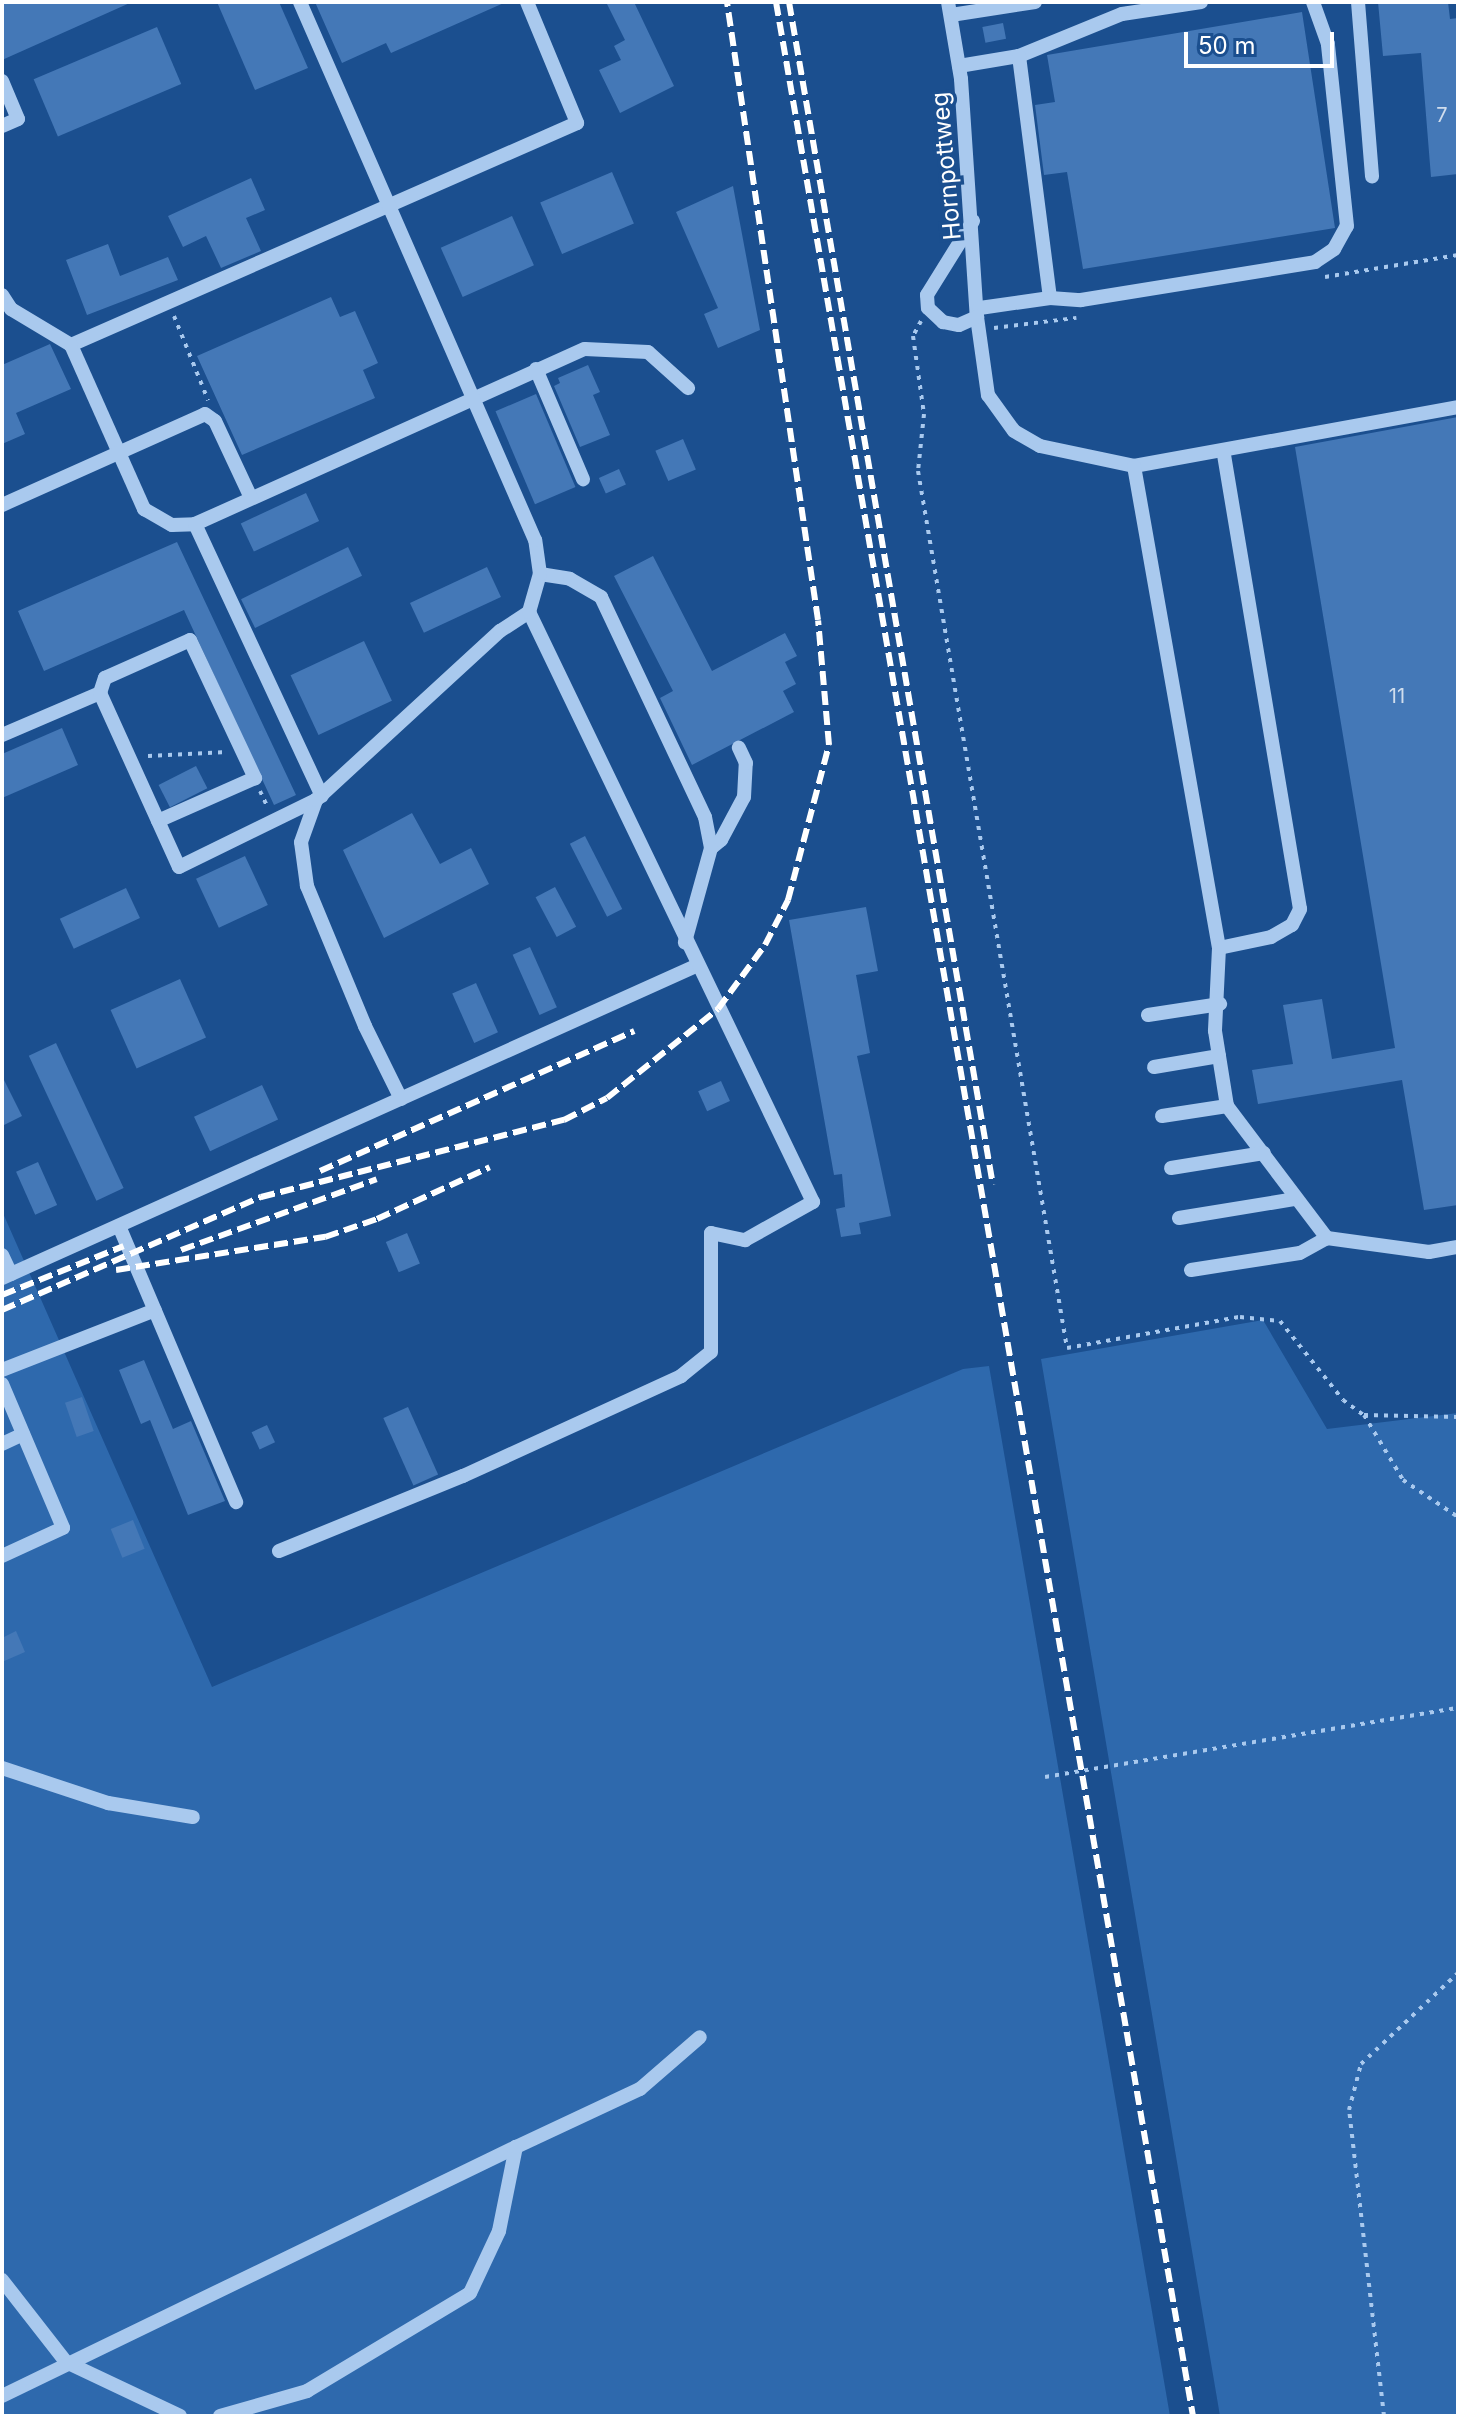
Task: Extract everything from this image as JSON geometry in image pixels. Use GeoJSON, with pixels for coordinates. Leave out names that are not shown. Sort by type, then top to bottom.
{"type":"FeatureCollection","features":[{"type":"Feature","properties":{"kind":"street"},"geometry":{"type":"LineString","coordinates":[[158,821],[255,778],[190,640],[105,678],[100,693],[158,821],[179,867],[319,798],[500,631],[529,612],[540,574],[535,540],[386,209],[300,2]]}},
{"type":"Feature","properties":{"kind":"street"},"geometry":{"type":"LineString","coordinates":[[71,345],[577,123],[527,2]]}},
{"type":"Feature","properties":{"kind":"street"},"geometry":{"type":"LineString","coordinates":[[949,9],[1035,2]]}},
{"type":"Feature","properties":{"kind":"street"},"geometry":{"type":"LineString","coordinates":[[959,66],[1019,56],[1122,14],[1201,2]]}},
{"type":"Feature","properties":{"kind":"street"},"geometry":{"type":"LineString","coordinates":[[973,221],[927,295],[928,308],[951,325],[1050,298],[1081,300],[1315,262],[1334,249],[1347,226],[1328,44],[1313,2]]}},
{"type":"Feature","properties":{"kind":"street"},"geometry":{"type":"LineString","coordinates":[[1358,2],[1372,176]]}},
{"type":"Feature","properties":{"kind":"street","name":"Hornpottweg"},"geometry":{"type":"LineString","coordinates":[[949,9],[959,66],[988,395],[1014,431],[1040,446],[1134,466]]}},
{"type":"Feature","properties":{"kind":"street"},"geometry":{"type":"LineString","coordinates":[[1019,56],[1050,298]]}},
{"type":"Feature","properties":{"kind":"street"},"geometry":{"type":"LineString","coordinates":[[2,81],[18,119],[2,126]]}},
{"type":"Feature","properties":{"kind":"street"},"geometry":{"type":"LineString","coordinates":[[2,295],[11,309],[71,345],[144,509],[172,525],[195,524],[472,396],[585,349],[613,347],[648,352],[669,366],[688,388]]}},
{"type":"Feature","properties":{"kind":"street"},"geometry":{"type":"LineString","coordinates":[[536,369],[583,479]]}},
{"type":"Feature","properties":{"kind":"street"},"geometry":{"type":"LineString","coordinates":[[1327,1238],[1227,1106],[1215,1031],[1220,1004],[1219,948],[1134,466],[1458,407]]}},
{"type":"Feature","properties":{"kind":"street"},"geometry":{"type":"LineString","coordinates":[[2,505],[118,449],[205,414],[215,421],[251,498]]}},
{"type":"Feature","properties":{"kind":"street"},"geometry":{"type":"LineString","coordinates":[[1219,948],[1271,937],[1292,925],[1300,909],[1223,450]]}},
{"type":"Feature","properties":{"kind":"street"},"geometry":{"type":"LineString","coordinates":[[195,524],[319,798],[301,842],[307,886],[365,1026],[401,1099]]}},
{"type":"Feature","properties":{"kind":"street"},"geometry":{"type":"LineString","coordinates":[[540,574],[570,579],[601,597],[705,817],[711,848],[685,942]]}},
{"type":"Feature","properties":{"kind":"street"},"geometry":{"type":"LineString","coordinates":[[279,1551],[463,1476],[681,1376],[711,1352],[711,1233],[745,1240],[813,1202],[696,966],[666,891],[529,612]]}},
{"type":"Feature","properties":{"kind":"street"},"geometry":{"type":"LineString","coordinates":[[2,735],[100,693]]}},
{"type":"Feature","properties":{"kind":"street"},"geometry":{"type":"LineString","coordinates":[[711,848],[721,840],[744,797],[747,780],[739,748]]}},
{"type":"Feature","properties":{"kind":"street"},"geometry":{"type":"LineString","coordinates":[[2,1255],[6,1276],[696,966]]}},
{"type":"Feature","properties":{"kind":"street"},"geometry":{"type":"LineString","coordinates":[[1148,1015],[1220,1004]]}},
{"type":"Feature","properties":{"kind":"street"},"geometry":{"type":"LineString","coordinates":[[1154,1067],[1219,1056]]}},
{"type":"Feature","properties":{"kind":"street"},"geometry":{"type":"LineString","coordinates":[[1162,1116],[1227,1106]]}},
{"type":"Feature","properties":{"kind":"street"},"geometry":{"type":"LineString","coordinates":[[1171,1168],[1264,1153]]}},
{"type":"Feature","properties":{"kind":"street"},"geometry":{"type":"LineString","coordinates":[[1179,1218],[1295,1199]]}},
{"type":"Feature","properties":{"kind":"street"},"geometry":{"type":"LineString","coordinates":[[119,1226],[236,1502]]}},
{"type":"Feature","properties":{"kind":"street"},"geometry":{"type":"LineString","coordinates":[[1191,1270],[1300,1253],[1327,1238],[1429,1252],[1458,1247]]}},
{"type":"Feature","properties":{"kind":"street"},"geometry":{"type":"LineString","coordinates":[[2,1370],[155,1310]]}},
{"type":"Feature","properties":{"kind":"street"},"geometry":{"type":"LineString","coordinates":[[2,1384],[63,1528],[2,1556]]}},
{"type":"Feature","properties":{"kind":"street"},"geometry":{"type":"LineString","coordinates":[[2,1444],[23,1434]]}},
{"type":"Feature","properties":{"kind":"street"},"geometry":{"type":"LineString","coordinates":[[2,1768],[108,1803],[193,1817]]}},
{"type":"Feature","properties":{"kind":"street"},"geometry":{"type":"LineString","coordinates":[[2,2396],[66,2362],[640,2089],[700,2037]]}},
{"type":"Feature","properties":{"kind":"street"},"geometry":{"type":"LineString","coordinates":[[220,2416],[307,2391],[470,2293],[499,2231],[516,2147]]}},
{"type":"Feature","properties":{"kind":"street"},"geometry":{"type":"LineString","coordinates":[[2,2280],[66,2362],[180,2416]]}},
{"type":"Feature","properties":{"kind":"path"},"geometry":{"type":"LineString","coordinates":[[168,303],[209,398],[205,414]]}},
{"type":"Feature","properties":{"kind":"path"},"geometry":{"type":"LineString","coordinates":[[928,308],[913,336],[924,414],[918,471],[1067,1348],[1240,1317],[1280,1321],[1343,1400],[1364,1415],[1403,1480],[1458,1517]]}},
{"type":"Feature","properties":{"kind":"path"},"geometry":{"type":"LineString","coordinates":[[129,757],[242,751]]}},
{"type":"Feature","properties":{"kind":"path"},"geometry":{"type":"LineString","coordinates":[[1364,1415],[1458,1417]]}},
{"type":"Feature","properties":{"kind":"path"},"geometry":{"type":"LineString","coordinates":[[1045,1777],[1458,1708]]}},
{"type":"Feature","properties":{"kind":"path"},"geometry":{"type":"LineString","coordinates":[[1384,2416],[1349,2110],[1361,2064],[1458,1973]]}},
{"type":"Feature","properties":{"kind":"shaded area"},"geometry":{"type":"Polygon","coordinates":[[[2,1211],[212,1687],[963,1369],[989,1366],[1170,2416],[2,2416],[2,1211]]]}},
{"type":"Feature","properties":{"kind":"shaded area"},"geometry":{"type":"Polygon","coordinates":[[[1263,1320],[1327,1429],[1458,1413],[1458,2416],[1220,2416],[1041,1359],[1263,1320]]]}},
{"type":"Feature","properties":{"kind":"building"},"geometry":{"type":"Polygon","coordinates":[[[2,2],[132,2],[2,60],[2,2]]]}},
{"type":"Feature","properties":{"kind":"building"},"geometry":{"type":"Polygon","coordinates":[[[217,2],[279,2],[308,68],[255,90],[217,2]]]}},
{"type":"Feature","properties":{"kind":"building"},"geometry":{"type":"Polygon","coordinates":[[[315,2],[506,2],[391,53],[386,43],[342,63],[315,2]]]}},
{"type":"Feature","properties":{"kind":"building"},"geometry":{"type":"Polygon","coordinates":[[[606,2],[634,2],[674,86],[620,113],[599,70],[621,60],[614,46],[625,40],[606,2]]]}},
{"type":"Feature","properties":{"kind":"building"},"geometry":{"type":"Polygon","coordinates":[[[1378,2],[1448,2],[1450,19],[1458,18],[1458,174],[1431,177],[1421,53],[1383,56],[1378,2]]]}},
{"type":"Feature","properties":{"kind":"building"},"geometry":{"type":"Polygon","coordinates":[[[1302,12],[1335,228],[1083,269],[1067,172],[1044,175],[1035,105],[1055,102],[1047,55],[1302,12]]]}},
{"type":"Feature","properties":{"kind":"building"},"geometry":{"type":"Polygon","coordinates":[[[1003,23],[1006,39],[985,43],[982,27],[1003,23]]]}},
{"type":"Feature","properties":{"kind":"building"},"geometry":{"type":"Polygon","coordinates":[[[157,27],[181,84],[58,136],[34,79],[157,27]]]}},
{"type":"Feature","properties":{"kind":"building"},"geometry":{"type":"Polygon","coordinates":[[[612,172],[634,224],[562,254],[540,202],[612,172]]]}},
{"type":"Feature","properties":{"kind":"building"},"geometry":{"type":"Polygon","coordinates":[[[251,178],[265,210],[246,218],[261,251],[221,268],[206,236],[183,247],[168,216],[251,178]]]}},
{"type":"Feature","properties":{"kind":"building"},"geometry":{"type":"Polygon","coordinates":[[[733,186],[760,330],[718,348],[704,314],[718,308],[676,212],[733,186]]]}},
{"type":"Feature","properties":{"kind":"building"},"geometry":{"type":"Polygon","coordinates":[[[512,216],[534,265],[463,297],[441,248],[512,216]]]}},
{"type":"Feature","properties":{"kind":"building"},"geometry":{"type":"Polygon","coordinates":[[[108,244],[120,276],[168,257],[178,280],[87,315],[66,260],[108,244]]]}},
{"type":"Feature","properties":{"kind":"building"},"geometry":{"type":"Polygon","coordinates":[[[331,297],[340,317],[355,311],[378,363],[363,370],[375,398],[242,455],[197,356],[331,297]]]}},
{"type":"Feature","properties":{"kind":"building"},"geometry":{"type":"Polygon","coordinates":[[[50,344],[71,389],[16,413],[25,434],[2,444],[2,365],[50,344]]]}},
{"type":"Feature","properties":{"kind":"building"},"geometry":{"type":"Polygon","coordinates":[[[588,365],[600,392],[593,395],[610,435],[580,447],[554,386],[560,383],[558,378],[588,365]]]}},
{"type":"Feature","properties":{"kind":"building"},"geometry":{"type":"Polygon","coordinates":[[[536,394],[575,487],[535,504],[495,411],[536,394]]]}},
{"type":"Feature","properties":{"kind":"building"},"geometry":{"type":"Polygon","coordinates":[[[1458,417],[1458,1205],[1424,1210],[1402,1080],[1258,1104],[1252,1070],[1293,1064],[1283,1005],[1322,999],[1332,1059],[1395,1048],[1295,447],[1458,417]]]}},
{"type":"Feature","properties":{"kind":"building"},"geometry":{"type":"Polygon","coordinates":[[[683,439],[696,469],[668,481],[655,451],[683,439]]]}},
{"type":"Feature","properties":{"kind":"building"},"geometry":{"type":"Polygon","coordinates":[[[619,469],[626,485],[606,493],[599,478],[619,469]]]}},
{"type":"Feature","properties":{"kind":"building"},"geometry":{"type":"Polygon","coordinates":[[[306,493],[319,521],[254,552],[241,523],[306,493]]]}},
{"type":"Feature","properties":{"kind":"building"},"geometry":{"type":"Polygon","coordinates":[[[177,542],[296,795],[274,805],[184,610],[44,671],[18,611],[177,542]]]}},
{"type":"Feature","properties":{"kind":"building"},"geometry":{"type":"Polygon","coordinates":[[[348,547],[362,576],[255,628],[241,599],[348,547]]]}},
{"type":"Feature","properties":{"kind":"building"},"geometry":{"type":"Polygon","coordinates":[[[653,556],[712,671],[785,633],[797,656],[785,662],[796,684],[783,691],[794,712],[692,765],[660,698],[673,691],[614,576],[653,556]]]}},
{"type":"Feature","properties":{"kind":"building"},"geometry":{"type":"Polygon","coordinates":[[[487,567],[501,597],[424,633],[410,603],[487,567]]]}},
{"type":"Feature","properties":{"kind":"building"},"geometry":{"type":"Polygon","coordinates":[[[364,641],[392,701],[318,735],[291,675],[364,641]]]}},
{"type":"Feature","properties":{"kind":"building"},"geometry":{"type":"Polygon","coordinates":[[[62,728],[78,765],[2,798],[2,754],[62,728]]]}},
{"type":"Feature","properties":{"kind":"building"},"geometry":{"type":"Polygon","coordinates":[[[196,766],[207,788],[170,807],[159,785],[196,766]]]}},
{"type":"Feature","properties":{"kind":"building"},"geometry":{"type":"Polygon","coordinates":[[[412,813],[440,864],[471,848],[489,884],[384,938],[343,850],[412,813]]]}},
{"type":"Feature","properties":{"kind":"building"},"geometry":{"type":"Polygon","coordinates":[[[585,836],[622,909],[607,917],[570,844],[585,836]]]}},
{"type":"Feature","properties":{"kind":"building"},"geometry":{"type":"Polygon","coordinates":[[[245,856],[268,905],[219,928],[196,879],[245,856]]]}},
{"type":"Feature","properties":{"kind":"building"},"geometry":{"type":"Polygon","coordinates":[[[555,887],[576,927],[557,937],[536,897],[555,887]]]}},
{"type":"Feature","properties":{"kind":"building"},"geometry":{"type":"Polygon","coordinates":[[[126,888],[140,918],[74,949],[60,919],[126,888]]]}},
{"type":"Feature","properties":{"kind":"building"},"geometry":{"type":"Polygon","coordinates":[[[866,907],[878,971],[856,975],[870,1053],[857,1056],[891,1216],[859,1223],[861,1234],[841,1237],[836,1209],[845,1207],[842,1174],[834,1175],[789,920],[866,907]]]}},
{"type":"Feature","properties":{"kind":"building"},"geometry":{"type":"Polygon","coordinates":[[[530,947],[557,1007],[539,1015],[513,955],[530,947]]]}},
{"type":"Feature","properties":{"kind":"building"},"geometry":{"type":"Polygon","coordinates":[[[180,979],[206,1037],[137,1068],[111,1010],[180,979]]]}},
{"type":"Feature","properties":{"kind":"building"},"geometry":{"type":"Polygon","coordinates":[[[476,983],[498,1032],[474,1043],[452,994],[476,983]]]}},
{"type":"Feature","properties":{"kind":"building"},"geometry":{"type":"Polygon","coordinates":[[[56,1043],[124,1188],[96,1201],[29,1056],[56,1043]]]}},
{"type":"Feature","properties":{"kind":"building"},"geometry":{"type":"Polygon","coordinates":[[[2,1076],[22,1116],[2,1126],[2,1076]]]}},
{"type":"Feature","properties":{"kind":"building"},"geometry":{"type":"Polygon","coordinates":[[[721,1081],[730,1101],[707,1111],[698,1091],[721,1081]]]}},
{"type":"Feature","properties":{"kind":"building"},"geometry":{"type":"Polygon","coordinates":[[[262,1085],[278,1119],[210,1151],[194,1117],[262,1085]]]}},
{"type":"Feature","properties":{"kind":"building"},"geometry":{"type":"Polygon","coordinates":[[[38,1162],[57,1205],[35,1215],[16,1172],[38,1162]]]}},
{"type":"Feature","properties":{"kind":"building"},"geometry":{"type":"Polygon","coordinates":[[[407,1233],[420,1263],[399,1272],[386,1242],[407,1233]]]}},
{"type":"Feature","properties":{"kind":"building"},"geometry":{"type":"Polygon","coordinates":[[[144,1360],[173,1429],[191,1421],[225,1501],[188,1515],[150,1420],[141,1424],[119,1370],[144,1360]]]}},
{"type":"Feature","properties":{"kind":"building"},"geometry":{"type":"Polygon","coordinates":[[[82,1397],[94,1431],[77,1437],[65,1403],[82,1397]]]}},
{"type":"Feature","properties":{"kind":"building"},"geometry":{"type":"Polygon","coordinates":[[[408,1407],[438,1475],[413,1486],[383,1418],[408,1407]]]}},
{"type":"Feature","properties":{"kind":"building"},"geometry":{"type":"Polygon","coordinates":[[[267,1425],[275,1442],[260,1449],[252,1432],[267,1425]]]}},
{"type":"Feature","properties":{"kind":"building"},"geometry":{"type":"Polygon","coordinates":[[[133,1520],[145,1549],[122,1558],[111,1529],[133,1520]]]}},
{"type":"Feature","properties":{"kind":"building"},"geometry":{"type":"Polygon","coordinates":[[[16,1631],[25,1652],[2,1662],[2,1638],[16,1631]]]}},
{"type":"Feature","properties":{"kind":"railway"},"geometry":{"type":"LineString","coordinates":[[2,1310],[261,1197],[564,1120],[607,1098],[718,1009],[765,945],[788,900],[829,745],[818,620],[727,2]]}},
{"type":"Feature","properties":{"kind":"railway"},"geometry":{"type":"LineString","coordinates":[[776,2],[1193,2416]]}},
{"type":"Feature","properties":{"kind":"railway"},"geometry":{"type":"LineString","coordinates":[[789,2],[993,1185]]}},
{"type":"Feature","properties":{"kind":"railway"},"geometry":{"type":"LineString","coordinates":[[320,1171],[634,1031]]}},
{"type":"Feature","properties":{"kind":"railway"},"geometry":{"type":"LineString","coordinates":[[116,1270],[325,1237],[377,1219],[490,1167]]}},
{"type":"Feature","properties":{"kind":"railway"},"geometry":{"type":"LineString","coordinates":[[181,1250],[377,1179]]}},
{"type":"Feature","properties":{"kind":"railway"},"geometry":{"type":"LineString","coordinates":[[2,1295],[124,1246]]}}]}
